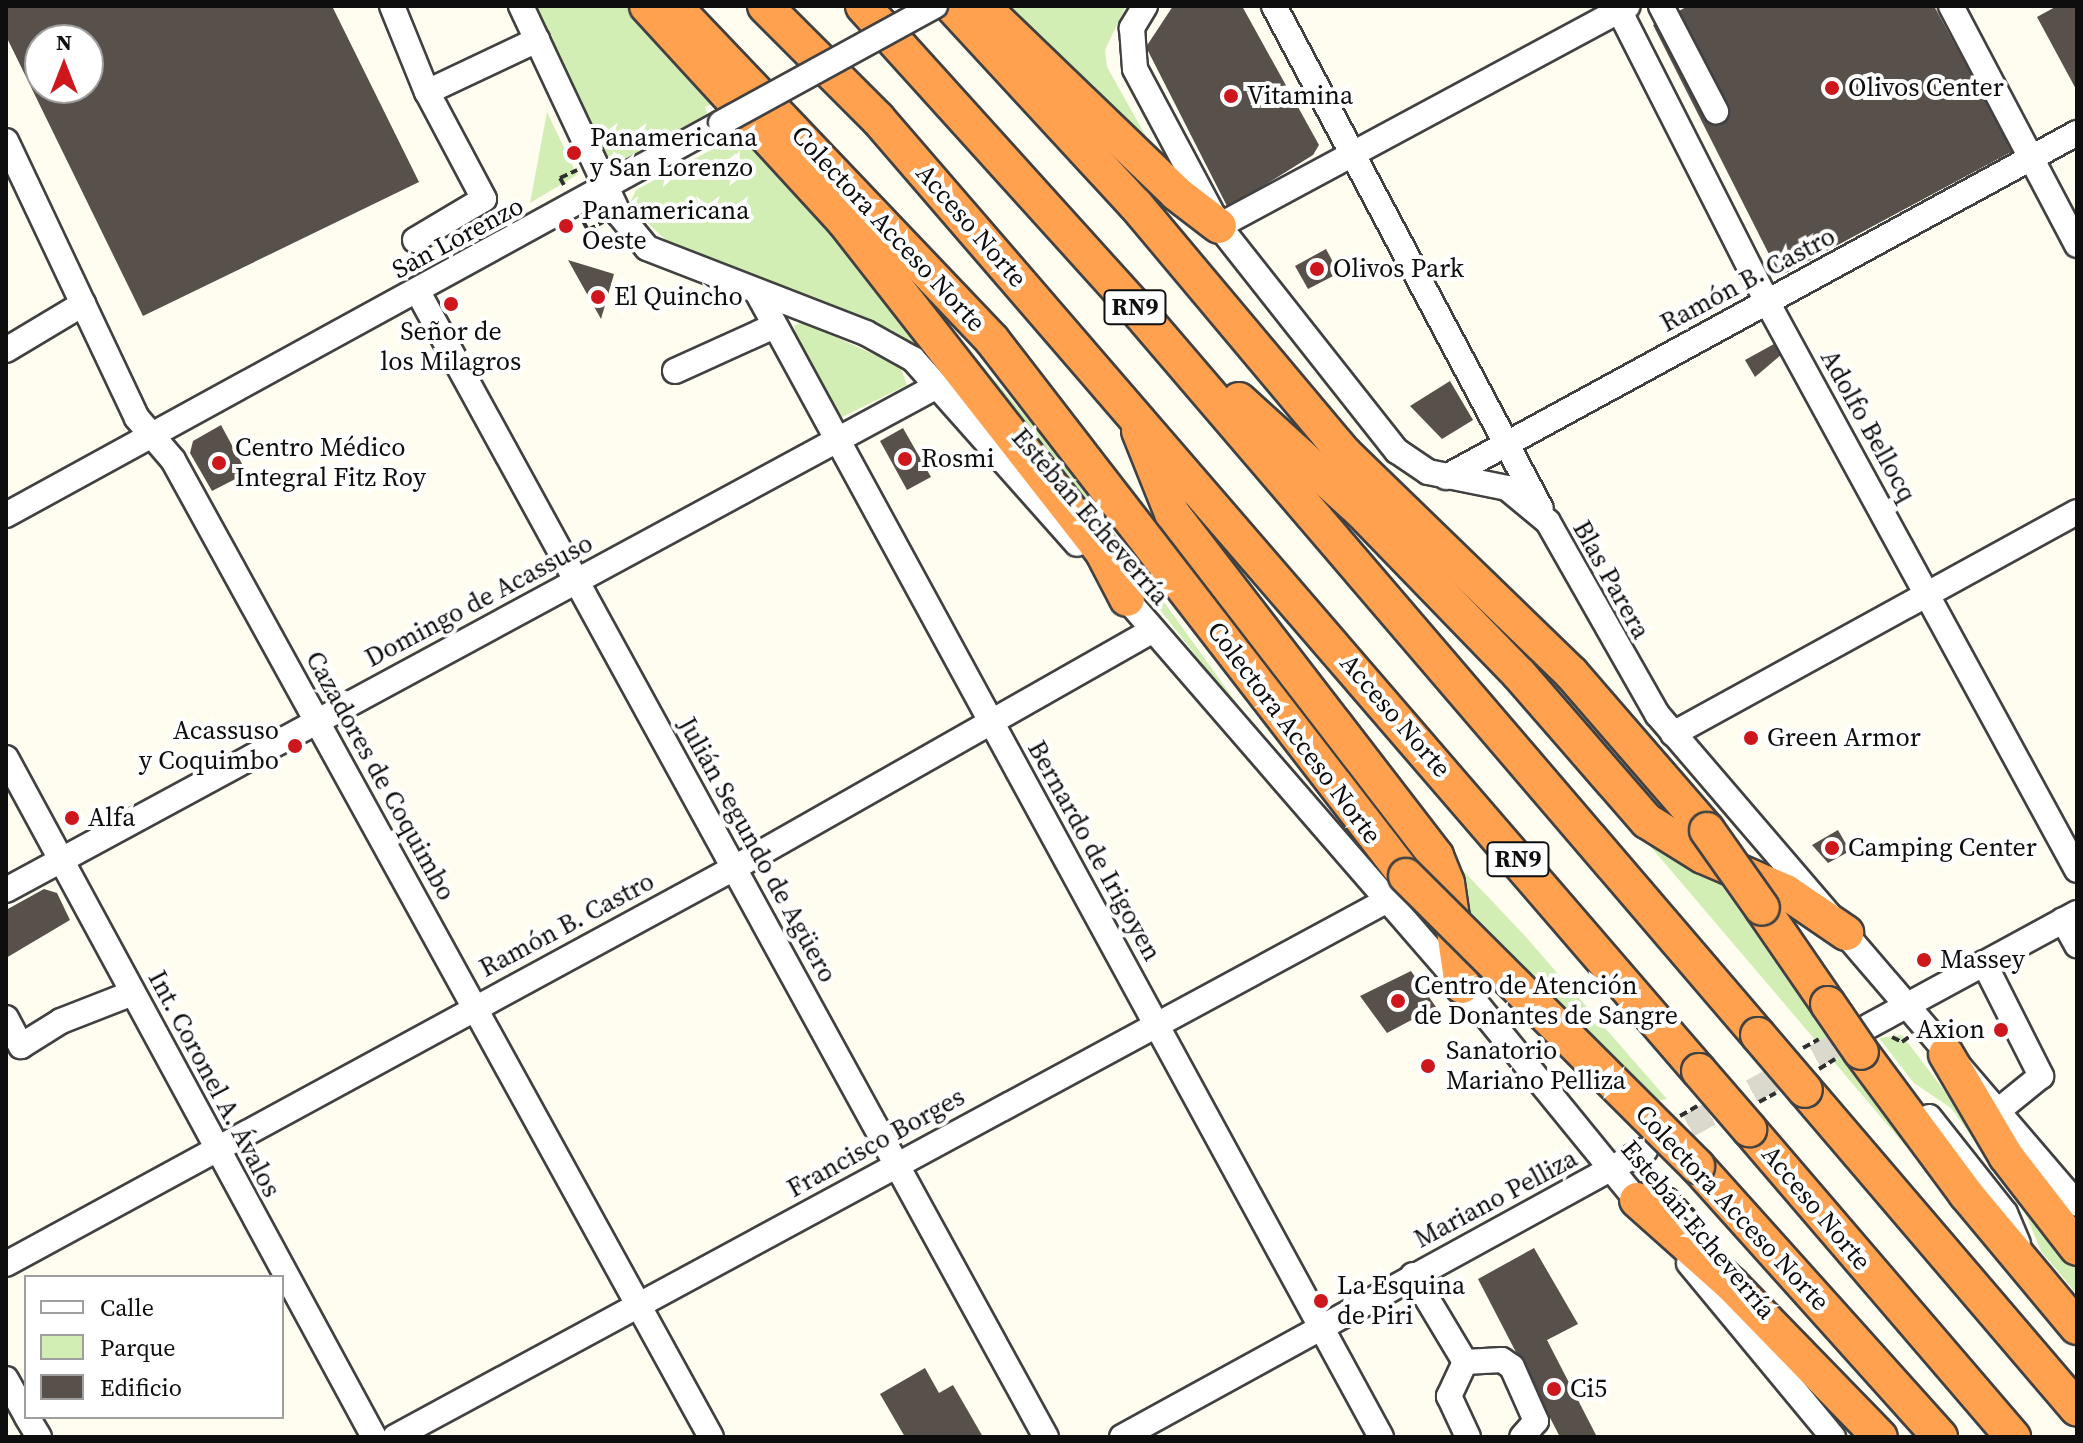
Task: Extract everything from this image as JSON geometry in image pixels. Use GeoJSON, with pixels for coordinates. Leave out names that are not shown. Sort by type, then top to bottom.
{"type":"FeatureCollection","features":[{"type":"Feature","properties":{"kind":"highway"},"geometry":{"type":"LineString","coordinates":[[647,6],[844,221],[1102,551],[1127,599]]}},
{"type":"Feature","properties":{"kind":"highway","name":"Colectora Acceso Norte"},"geometry":{"type":"LineString","coordinates":[[674,6],[992,340],[1396,888],[1699,1168],[1940,1437]]}},
{"type":"Feature","properties":{"kind":"highway","name":"Acceso Norte"},"geometry":{"type":"LineString","coordinates":[[765,6],[878,119],[1128,405],[2013,1437]]}},
{"type":"Feature","properties":{"kind":"highway","name":"RN9"},"geometry":{"type":"LineString","coordinates":[[863,6],[1133,305],[2077,1409]]}},
{"type":"Feature","properties":{"kind":"highway"},"geometry":{"type":"LineString","coordinates":[[952,6],[1135,204],[1345,454],[1571,673],[1707,830],[1828,1004],[1867,1049],[2030,1270],[2077,1327]]}},
{"type":"Feature","properties":{"kind":"highway"},"geometry":{"type":"LineString","coordinates":[[982,6],[1176,193],[1219,226]]}},
{"type":"Feature","properties":{"kind":"highway"},"geometry":{"type":"LineString","coordinates":[[1133,305],[1360,510],[1519,674],[1647,821],[1703,856],[1786,892],[1846,933]]}},
{"type":"Feature","properties":{"kind":"highway"},"geometry":{"type":"LineString","coordinates":[[1128,405],[1172,513],[1436,856],[1447,883],[1462,986]]}},
{"type":"Feature","properties":{"kind":"highway"},"geometry":{"type":"LineString","coordinates":[[1946,1054],[2006,1156],[2077,1248]]}},
{"type":"Feature","properties":{"kind":"highway"},"geometry":{"type":"LineString","coordinates":[[1637,1200],[1732,1285],[1880,1437]]}},
{"type":"Feature","properties":{"kind":"street"},"geometry":{"type":"LineString","coordinates":[[392,6],[427,92],[484,199],[415,240]]}},
{"type":"Feature","properties":{"kind":"street","name":"Esteban Echeverría"},"geometry":{"type":"LineString","coordinates":[[521,6],[619,214],[647,248],[894,347],[937,386],[1152,631],[1396,888],[1462,986],[1833,1437]]}},
{"type":"Feature","properties":{"kind":"street","name":"San Lorenzo"},"geometry":{"type":"LineString","coordinates":[[6,515],[608,189],[721,123],[935,6]]}},
{"type":"Feature","properties":{"kind":"street","name":"Blas Parera"},"geometry":{"type":"LineString","coordinates":[[1145,6],[1132,28],[1135,69],[1219,226],[1383,435],[1413,464],[1446,477],[1507,488],[1548,522],[1642,693],[1673,734],[2077,1204]]}},
{"type":"Feature","properties":{"kind":"street"},"geometry":{"type":"LineString","coordinates":[[1274,6],[1509,442],[1548,522]]}},
{"type":"Feature","properties":{"kind":"street"},"geometry":{"type":"LineString","coordinates":[[1661,6],[1716,111]]}},
{"type":"Feature","properties":{"kind":"street"},"geometry":{"type":"LineString","coordinates":[[1951,6],[2077,245]]}},
{"type":"Feature","properties":{"kind":"street"},"geometry":{"type":"LineString","coordinates":[[1219,226],[1621,7]]}},
{"type":"Feature","properties":{"kind":"street","name":"Adolfo Bellocq"},"geometry":{"type":"LineString","coordinates":[[1621,7],[1766,300],[1930,594],[2077,870]]}},
{"type":"Feature","properties":{"kind":"street"},"geometry":{"type":"LineString","coordinates":[[427,92],[537,40]]}},
{"type":"Feature","properties":{"kind":"street","name":"Ramón B. Castro"},"geometry":{"type":"LineString","coordinates":[[1446,477],[2077,133]]}},
{"type":"Feature","properties":{"kind":"street","name":"Cazadores de Coquimbo"},"geometry":{"type":"LineString","coordinates":[[9,157],[137,418],[156,436],[318,719],[711,1437]]}},
{"type":"Feature","properties":{"kind":"street","name":"Julián Segundo de Agüero"},"geometry":{"type":"LineString","coordinates":[[418,292],[1046,1437]]}},
{"type":"Feature","properties":{"kind":"street","name":"Bernardo de Irigoyen"},"geometry":{"type":"LineString","coordinates":[[757,292],[1323,1324],[1381,1437]]}},
{"type":"Feature","properties":{"kind":"street"},"geometry":{"type":"LineString","coordinates":[[6,350],[83,304]]}},
{"type":"Feature","properties":{"kind":"street"},"geometry":{"type":"LineString","coordinates":[[675,371],[774,326]]}},
{"type":"Feature","properties":{"kind":"street","name":"Domingo de Acassuso"},"geometry":{"type":"LineString","coordinates":[[6,890],[937,386]]}},
{"type":"Feature","properties":{"kind":"street"},"geometry":{"type":"LineString","coordinates":[[1673,734],[2077,512]]}},
{"type":"Feature","properties":{"kind":"street","name":"Ramón B. Castro"},"geometry":{"type":"LineString","coordinates":[[6,1264],[474,1006],[736,867],[992,725],[1152,631]]}},
{"type":"Feature","properties":{"kind":"street","name":"Int. Coronel A. Ávalos"},"geometry":{"type":"LineString","coordinates":[[6,758],[374,1437]]}},
{"type":"Feature","properties":{"kind":"street","name":"Francisco Borges"},"geometry":{"type":"LineString","coordinates":[[395,1437],[896,1165],[1396,888]]}},
{"type":"Feature","properties":{"kind":"street"},"geometry":{"type":"LineString","coordinates":[[1867,1049],[1908,1005],[2070,917],[2077,945]]}},
{"type":"Feature","properties":{"kind":"street"},"geometry":{"type":"LineString","coordinates":[[1984,963],[2041,1076],[1999,1110]]}},
{"type":"Feature","properties":{"kind":"street"},"geometry":{"type":"LineString","coordinates":[[6,1018],[21,1046],[61,1021],[133,993]]}},
{"type":"Feature","properties":{"kind":"street","name":"Mariano Pelliza"},"geometry":{"type":"LineString","coordinates":[[1122,1437],[1645,1150]]}},
{"type":"Feature","properties":{"kind":"street"},"geometry":{"type":"LineString","coordinates":[[1413,1275],[1465,1362]]}},
{"type":"Feature","properties":{"kind":"street"},"geometry":{"type":"LineString","coordinates":[[1465,1362],[1502,1360],[1512,1367],[1536,1421],[1522,1437]]}},
{"type":"Feature","properties":{"kind":"street"},"geometry":{"type":"LineString","coordinates":[[1465,1362],[1449,1396],[1468,1437]]}},
{"type":"Feature","properties":{"kind":"street"},"geometry":{"type":"LineString","coordinates":[[6,1379],[24,1411]]}},
{"type":"Feature","properties":{"kind":"street"},"geometry":{"type":"LineString","coordinates":[[29,1419],[39,1437]]}},
{"type":"Feature","properties":{"kind":"green space"},"geometry":{"type":"Polygon","coordinates":[[[530,6],[627,6],[717,102],[705,107],[708,116],[622,161],[600,153],[530,6]]]}},
{"type":"Feature","properties":{"kind":"green space"},"geometry":{"type":"Polygon","coordinates":[[[1004,6],[1126,6],[1105,50],[1107,67],[1161,163],[1004,6]]]}},
{"type":"Feature","properties":{"kind":"green space"},"geometry":{"type":"Polygon","coordinates":[[[547,112],[577,175],[530,203],[547,112]]]}},
{"type":"Feature","properties":{"kind":"green space"},"geometry":{"type":"Polygon","coordinates":[[[743,133],[845,241],[990,429],[919,348],[892,330],[669,243],[629,205],[636,190],[743,133]]]}},
{"type":"Feature","properties":{"kind":"green space"},"geometry":{"type":"Polygon","coordinates":[[[894,263],[1057,453],[1279,762],[1032,446],[894,263]]]}},
{"type":"Feature","properties":{"kind":"green space"},"geometry":{"type":"Polygon","coordinates":[[[802,322],[900,366],[907,385],[842,417],[832,410],[796,335],[794,326],[802,322]]]}},
{"type":"Feature","properties":{"kind":"green space"},"geometry":{"type":"Polygon","coordinates":[[[1046,379],[1422,857],[1438,891],[1392,838],[1046,379]]]}},
{"type":"Feature","properties":{"kind":"green space"},"geometry":{"type":"Polygon","coordinates":[[[1553,732],[1716,877],[1906,1143],[2058,1325],[1553,732]]]}},
{"type":"Feature","properties":{"kind":"green space"},"geometry":{"type":"Polygon","coordinates":[[[1455,862],[1525,936],[1667,1099],[1656,1101],[1474,929],[1455,862]]]}},
{"type":"Feature","properties":{"kind":"green space"},"geometry":{"type":"Polygon","coordinates":[[[1902,1035],[2077,1266],[2077,1294],[2041,1251],[2022,1205],[1951,1108],[1914,1083],[1879,1038],[1902,1035]]]}},
{"type":"Feature","properties":{"kind":"building"},"geometry":{"type":"Polygon","coordinates":[[[6,6],[332,6],[419,182],[143,316],[39,104],[104,104],[104,24],[24,24],[24,73],[6,36],[6,6]]]}},
{"type":"Feature","properties":{"kind":"building","name":"Vitamina"},"geometry":{"type":"Polygon","coordinates":[[[1173,6],[1242,6],[1319,145],[1313,155],[1228,208],[1146,47],[1173,6]]]}},
{"type":"Feature","properties":{"kind":"building","name":"Olivos Center"},"geometry":{"type":"Polygon","coordinates":[[[1688,6],[1934,6],[2013,151],[1780,276],[1653,25],[1688,6]]]}},
{"type":"Feature","properties":{"kind":"building"},"geometry":{"type":"Polygon","coordinates":[[[2057,6],[2077,6],[2077,91],[2037,17],[2057,6]]]}},
{"type":"Feature","properties":{"kind":"building","name":"Olivos Park"},"geometry":{"type":"Polygon","coordinates":[[[1326,249],[1339,273],[1308,289],[1295,266],[1326,249]]]}},
{"type":"Feature","properties":{"kind":"building","name":"El Quincho"},"geometry":{"type":"Polygon","coordinates":[[[568,260],[614,274],[601,319],[568,260]]]}},
{"type":"Feature","properties":{"kind":"building"},"geometry":{"type":"Polygon","coordinates":[[[1774,344],[1781,355],[1755,377],[1745,360],[1774,344]]]}},
{"type":"Feature","properties":{"kind":"building"},"geometry":{"type":"Polygon","coordinates":[[[1450,381],[1473,420],[1442,439],[1410,406],[1450,381]]]}},
{"type":"Feature","properties":{"kind":"building","name":"Centro Médico Integral Fitz Roy"},"geometry":{"type":"Polygon","coordinates":[[[221,425],[247,473],[212,491],[190,453],[193,441],[221,425]]]}},
{"type":"Feature","properties":{"kind":"building","name":"Rosmi"},"geometry":{"type":"Polygon","coordinates":[[[903,428],[931,477],[907,490],[880,441],[903,428]]]}},
{"type":"Feature","properties":{"kind":"building","name":"Camping Center"},"geometry":{"type":"Polygon","coordinates":[[[1838,830],[1850,851],[1828,863],[1812,845],[1838,830]]]}},
{"type":"Feature","properties":{"kind":"building"},"geometry":{"type":"Polygon","coordinates":[[[44,889],[57,893],[70,920],[6,958],[6,910],[44,889]]]}},
{"type":"Feature","properties":{"kind":"building","name":"Centro de Atención de Donantes de Sangre"},"geometry":{"type":"Polygon","coordinates":[[[1411,971],[1436,1007],[1387,1033],[1360,996],[1411,971]]]}},
{"type":"Feature","properties":{"kind":"building","name":"Ci5"},"geometry":{"type":"Polygon","coordinates":[[[1534,1248],[1578,1324],[1547,1340],[1597,1437],[1560,1437],[1478,1279],[1534,1248]]]}},
{"type":"Feature","properties":{"kind":"building"},"geometry":{"type":"Polygon","coordinates":[[[925,1368],[939,1393],[953,1385],[983,1437],[905,1437],[880,1394],[925,1368]]]}},
{"type":"Feature","properties":{"kind":"tunnel"},"geometry":{"type":"LineString","coordinates":[[1657,1143],[1863,1030]]}},
{"type":"Feature","properties":{"kind":"place","name":"Olivos Center"},"geometry":{"type":"Point","coordinates":[1832,88]}},
{"type":"Feature","properties":{"kind":"place","name":"Vitamina"},"geometry":{"type":"Point","coordinates":[1231,96]}},
{"type":"Feature","properties":{"kind":"place","name":"Panamericana y San Lorenzo"},"geometry":{"type":"Point","coordinates":[574,153]}},
{"type":"Feature","properties":{"kind":"place","name":"Panamericana Oeste"},"geometry":{"type":"Point","coordinates":[566,226]}},
{"type":"Feature","properties":{"kind":"place","name":"Olivos Park"},"geometry":{"type":"Point","coordinates":[1317,269]}},
{"type":"Feature","properties":{"kind":"place","name":"El Quincho"},"geometry":{"type":"Point","coordinates":[598,297]}},
{"type":"Feature","properties":{"kind":"place","name":"Señor de los Milagros"},"geometry":{"type":"Point","coordinates":[451,304]}},
{"type":"Feature","properties":{"kind":"place","name":"Rosmi"},"geometry":{"type":"Point","coordinates":[905,459]}},
{"type":"Feature","properties":{"kind":"place","name":"Centro Médico Integral Fitz Roy"},"geometry":{"type":"Point","coordinates":[219,463]}},
{"type":"Feature","properties":{"kind":"place","name":"Green Armor"},"geometry":{"type":"Point","coordinates":[1751,738]}},
{"type":"Feature","properties":{"kind":"place","name":"Acassuso y Coquimbo"},"geometry":{"type":"Point","coordinates":[295,746]}},
{"type":"Feature","properties":{"kind":"place","name":"Alfa"},"geometry":{"type":"Point","coordinates":[72,818]}},
{"type":"Feature","properties":{"kind":"place","name":"Camping Center"},"geometry":{"type":"Point","coordinates":[1832,848]}},
{"type":"Feature","properties":{"kind":"place","name":"Massey"},"geometry":{"type":"Point","coordinates":[1924,960]}},
{"type":"Feature","properties":{"kind":"place","name":"Centro de Atención de Donantes de Sangre"},"geometry":{"type":"Point","coordinates":[1398,1001]}},
{"type":"Feature","properties":{"kind":"place","name":"Axion"},"geometry":{"type":"Point","coordinates":[2001,1030]}},
{"type":"Feature","properties":{"kind":"place","name":"Sanatorio Mariano Pelliza"},"geometry":{"type":"Point","coordinates":[1428,1066]}},
{"type":"Feature","properties":{"kind":"place","name":"La Esquina de Piri"},"geometry":{"type":"Point","coordinates":[1321,1301]}},
{"type":"Feature","properties":{"kind":"place","name":"Ci5"},"geometry":{"type":"Point","coordinates":[1554,1389]}}]}
